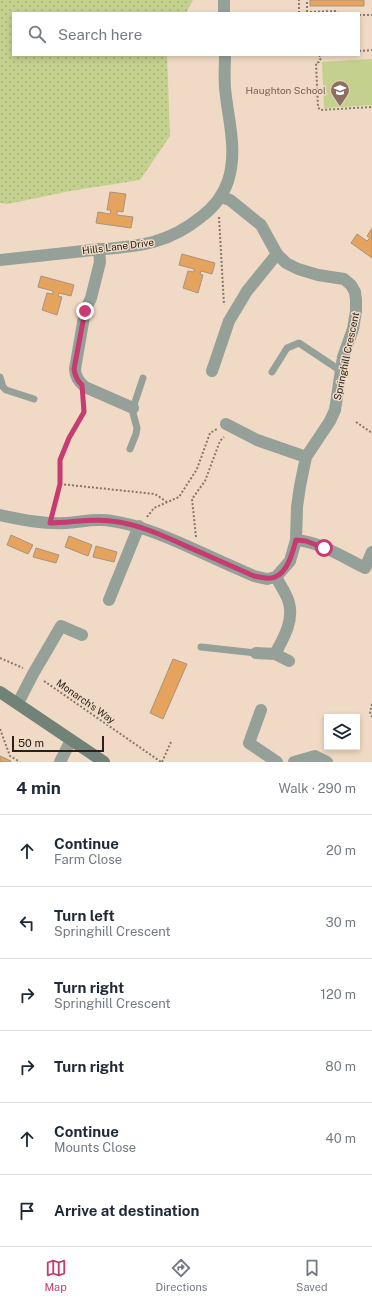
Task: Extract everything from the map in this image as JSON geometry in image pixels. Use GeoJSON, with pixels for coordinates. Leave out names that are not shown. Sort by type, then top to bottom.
{"type":"FeatureCollection","features":[{"type":"Feature","properties":{"kind":"street"},"geometry":{"type":"LineString","coordinates":[[224,0],[224,12]]}},
{"type":"Feature","properties":{"kind":"street","name":"Hills Lane Drive"},"geometry":{"type":"LineString","coordinates":[[0,260],[131,247],[157,242],[177,234],[193,224],[206,213],[221,197],[228,182],[231,165],[233,142],[225,88],[224,56]]}},
{"type":"Feature","properties":{"kind":"street","name":"Springhill Crescent"},"geometry":{"type":"LineString","coordinates":[[221,197],[230,200],[261,225],[277,254],[286,263],[298,269],[318,275],[344,279],[351,285],[355,292],[356,311],[353,329],[344,357],[334,410],[330,421],[306,457],[297,508],[296,540],[290,561],[276,577]]}},
{"type":"Feature","properties":{"kind":"street"},"geometry":{"type":"LineString","coordinates":[[99,249],[100,262],[91,298],[85,311],[74,369],[75,374],[79,382],[85,387],[133,408]]}},
{"type":"Feature","properties":{"kind":"street"},"geometry":{"type":"LineString","coordinates":[[212,371],[229,321],[246,291],[277,254]]}},
{"type":"Feature","properties":{"kind":"street"},"geometry":{"type":"LineString","coordinates":[[226,424],[269,445],[306,457]]}},
{"type":"Feature","properties":{"kind":"street"},"geometry":{"type":"LineString","coordinates":[[0,515],[35,523],[67,523],[92,520],[128,523],[139,526],[254,576],[267,579],[276,577],[289,602],[290,611],[289,622],[275,654]]}},
{"type":"Feature","properties":{"kind":"street"},"geometry":{"type":"LineString","coordinates":[[109,600],[139,526]]}},
{"type":"Feature","properties":{"kind":"street"},"geometry":{"type":"LineString","coordinates":[[296,540],[306,541],[324,548],[365,568],[372,552]]}},
{"type":"Feature","properties":{"kind":"street"},"geometry":{"type":"LineString","coordinates":[[18,703],[61,626],[82,635]]}},
{"type":"Feature","properties":{"kind":"street"},"geometry":{"type":"LineString","coordinates":[[256,653],[275,654],[289,661]]}},
{"type":"Feature","properties":{"kind":"street"},"geometry":{"type":"LineString","coordinates":[[0,692],[104,762]]}},
{"type":"Feature","properties":{"kind":"street"},"geometry":{"type":"LineString","coordinates":[[261,710],[249,743],[277,762]]}},
{"type":"Feature","properties":{"kind":"street"},"geometry":{"type":"LineString","coordinates":[[60,762],[71,740]]}},
{"type":"Feature","properties":{"kind":"street"},"geometry":{"type":"LineString","coordinates":[[294,762],[315,756],[327,762]]}},
{"type":"Feature","properties":{"kind":"lane"},"geometry":{"type":"LineString","coordinates":[[272,372],[287,348],[300,343],[341,371]]}},
{"type":"Feature","properties":{"kind":"lane"},"geometry":{"type":"LineString","coordinates":[[0,378],[3,387],[6,390],[34,399]]}},
{"type":"Feature","properties":{"kind":"lane"},"geometry":{"type":"LineString","coordinates":[[130,449],[136,434],[133,408],[143,378]]}},
{"type":"Feature","properties":{"kind":"lane"},"geometry":{"type":"LineString","coordinates":[[201,647],[256,653]]}},
{"type":"Feature","properties":{"kind":"path"},"geometry":{"type":"LineString","coordinates":[[299,0],[299,12]]}},
{"type":"Feature","properties":{"kind":"path"},"geometry":{"type":"LineString","coordinates":[[307,0],[307,12],[338,12]]}},
{"type":"Feature","properties":{"kind":"path"},"geometry":{"type":"LineString","coordinates":[[360,15],[372,15]]}},
{"type":"Feature","properties":{"kind":"path"},"geometry":{"type":"LineString","coordinates":[[360,51],[372,50]]}},
{"type":"Feature","properties":{"kind":"path"},"geometry":{"type":"LineString","coordinates":[[320,56],[321,58],[320,62],[316,63],[318,107],[320,110],[372,107]]}},
{"type":"Feature","properties":{"kind":"path"},"geometry":{"type":"LineString","coordinates":[[219,212],[224,305]]}},
{"type":"Feature","properties":{"kind":"path"},"geometry":{"type":"LineString","coordinates":[[50,523],[60,484],[60,460],[69,438],[84,412],[82,385]]}},
{"type":"Feature","properties":{"kind":"path"},"geometry":{"type":"LineString","coordinates":[[356,422],[372,433]]}},
{"type":"Feature","properties":{"kind":"path"},"geometry":{"type":"LineString","coordinates":[[139,526],[154,508],[179,497],[197,469],[210,433],[226,424]]}},
{"type":"Feature","properties":{"kind":"path"},"geometry":{"type":"LineString","coordinates":[[199,552],[192,499],[205,481],[220,441],[226,435],[238,430]]}},
{"type":"Feature","properties":{"kind":"path"},"geometry":{"type":"LineString","coordinates":[[60,484],[155,494],[167,502]]}},
{"type":"Feature","properties":{"kind":"path","name":"Monarch's Way"},"geometry":{"type":"LineString","coordinates":[[0,658],[33,674],[161,762]]}},
{"type":"Feature","properties":{"kind":"path"},"geometry":{"type":"LineString","coordinates":[[372,704],[370,712],[372,717]]}},
{"type":"Feature","properties":{"kind":"path"},"geometry":{"type":"LineString","coordinates":[[0,729],[10,756],[20,762]]}},
{"type":"Feature","properties":{"kind":"path"},"geometry":{"type":"LineString","coordinates":[[161,762],[171,742]]}},
{"type":"Feature","properties":{"kind":"green space"},"geometry":{"type":"Polygon","coordinates":[[[0,0],[193,0],[187,12],[12,12],[12,56],[167,56],[170,136],[140,180],[70,191],[8,204],[0,203],[0,0]]]}},
{"type":"Feature","properties":{"kind":"green space"},"geometry":{"type":"Polygon","coordinates":[[[372,59],[372,105],[324,108],[322,62],[372,59]]]}},
{"type":"Feature","properties":{"kind":"building"},"geometry":{"type":"Polygon","coordinates":[[[310,0],[364,0],[364,6],[310,6],[310,0]]]}},
{"type":"Feature","properties":{"kind":"building"},"geometry":{"type":"Polygon","coordinates":[[[110,192],[126,194],[123,212],[117,211],[117,215],[133,217],[131,228],[96,223],[98,212],[110,214],[111,210],[107,210],[110,192]]]}},
{"type":"Feature","properties":{"kind":"building"},"geometry":{"type":"Polygon","coordinates":[[[372,228],[372,258],[351,243],[357,234],[367,241],[370,238],[367,236],[372,228]]]}},
{"type":"Feature","properties":{"kind":"building"},"geometry":{"type":"Polygon","coordinates":[[[182,254],[215,263],[212,274],[201,271],[200,274],[203,275],[198,293],[183,288],[188,271],[194,272],[194,269],[179,265],[182,254]]]}},
{"type":"Feature","properties":{"kind":"building"},"geometry":{"type":"Polygon","coordinates":[[[41,276],[74,285],[71,296],[59,293],[58,296],[62,297],[57,315],[42,310],[47,293],[53,294],[53,291],[38,287],[41,276]]]}},
{"type":"Feature","properties":{"kind":"building"},"geometry":{"type":"Polygon","coordinates":[[[11,535],[33,545],[28,554],[7,545],[11,535]]]}},
{"type":"Feature","properties":{"kind":"building"},"geometry":{"type":"Polygon","coordinates":[[[69,536],[92,545],[88,556],[65,547],[69,536]]]}},
{"type":"Feature","properties":{"kind":"building"},"geometry":{"type":"Polygon","coordinates":[[[96,546],[117,552],[114,562],[93,557],[96,546]]]}},
{"type":"Feature","properties":{"kind":"building"},"geometry":{"type":"Polygon","coordinates":[[[36,548],[59,555],[56,563],[33,557],[36,548]]]}},
{"type":"Feature","properties":{"kind":"building"},"geometry":{"type":"Polygon","coordinates":[[[173,659],[187,664],[163,719],[150,713],[173,659]]]}},
{"type":"Feature","properties":{"kind":"building"},"geometry":{"type":"Polygon","coordinates":[[[0,756],[11,761],[0,762],[0,756]]]}},
{"type":"Feature","properties":{"kind":"place","name":"Haughton School"},"geometry":{"type":"Point","coordinates":[340,107]}},
{"type":"Feature","properties":{"kind":"route"},"geometry":{"type":"LineString","coordinates":[[85,311],[74,369],[79,382],[82,385],[84,412],[69,438],[60,460],[60,484],[50,523],[110,520],[128,523],[170,539],[254,576],[267,579],[276,577],[290,561],[296,540],[306,541],[324,548]]}}]}
